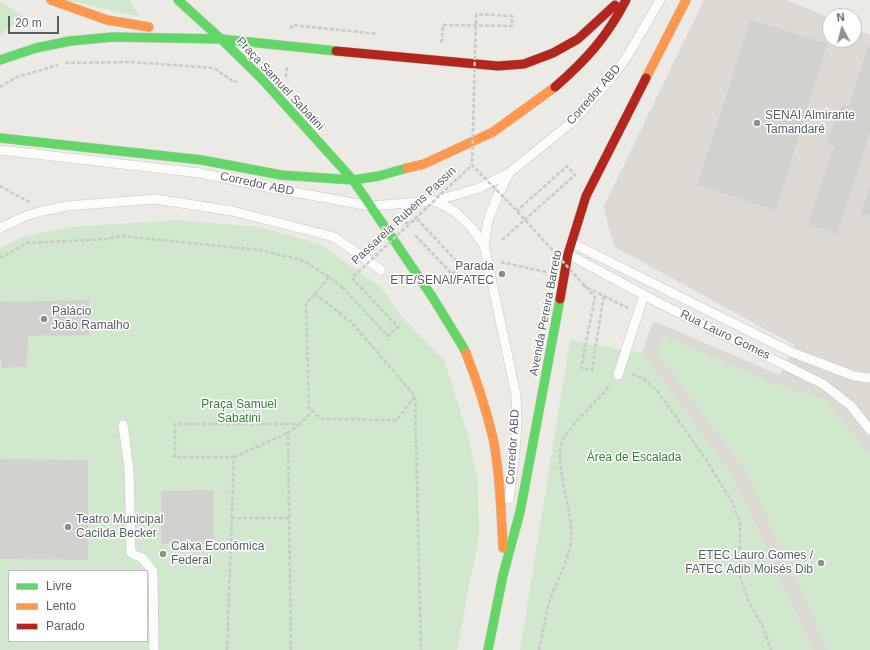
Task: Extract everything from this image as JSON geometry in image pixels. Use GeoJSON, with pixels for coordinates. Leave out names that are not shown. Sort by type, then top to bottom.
{"type":"FeatureCollection","features":[{"type":"Feature","properties":{"kind":"main road"},"geometry":{"type":"LineString","coordinates":[[51,0],[107,20],[221,39]]}},
{"type":"Feature","properties":{"kind":"main road"},"geometry":{"type":"LineString","coordinates":[[178,0],[221,39]]}},
{"type":"Feature","properties":{"kind":"main road","name":"Praça Samuel Sabatini"},"geometry":{"type":"LineString","coordinates":[[0,60],[36,48],[70,41],[113,37],[221,39],[311,49],[498,66],[524,64],[553,53],[578,39],[621,0]]}},
{"type":"Feature","properties":{"kind":"main road"},"geometry":{"type":"LineString","coordinates":[[0,138],[202,160],[281,175],[353,180],[380,176],[424,164],[465,146],[493,132],[549,93],[599,44],[617,18],[626,0]]}},
{"type":"Feature","properties":{"kind":"main road","name":"Avenida Pereira Barreto"},"geometry":{"type":"LineString","coordinates":[[488,650],[503,575],[520,512],[568,254],[586,196],[686,0]]}},
{"type":"Feature","properties":{"kind":"main road","name":"Praça Samuel Sabatini"},"geometry":{"type":"LineString","coordinates":[[221,39],[260,78],[353,180],[449,323],[462,347],[483,400],[493,439],[499,481],[504,537],[503,575]]}},
{"type":"Feature","properties":{"kind":"lane","name":"Corredor ABD"},"geometry":{"type":"LineString","coordinates":[[0,150],[200,173],[370,206],[435,200],[479,188],[509,173],[572,122],[611,79],[628,55],[660,0]]}},
{"type":"Feature","properties":{"kind":"lane","name":"Corredor ABD"},"geometry":{"type":"LineString","coordinates":[[504,537],[515,452],[517,423],[516,395],[484,245],[488,220],[497,196],[509,173]]}},
{"type":"Feature","properties":{"kind":"lane"},"geometry":{"type":"LineString","coordinates":[[0,228],[18,219],[43,211],[67,206],[155,199],[232,212],[334,237],[381,270]]}},
{"type":"Feature","properties":{"kind":"lane"},"geometry":{"type":"LineString","coordinates":[[435,200],[454,211],[471,227],[484,245]]}},
{"type":"Feature","properties":{"kind":"lane","name":"Rua Lauro Gomes"},"geometry":{"type":"LineString","coordinates":[[572,243],[791,352],[854,376],[870,378]]}},
{"type":"Feature","properties":{"kind":"lane","name":"Rua Lauro Gomes"},"geometry":{"type":"LineString","coordinates":[[568,254],[644,295],[823,384],[851,406],[870,430]]}},
{"type":"Feature","properties":{"kind":"lane"},"geometry":{"type":"LineString","coordinates":[[618,375],[644,295]]}},
{"type":"Feature","properties":{"kind":"lane"},"geometry":{"type":"LineString","coordinates":[[123,424],[129,469],[131,553],[142,558],[153,571],[154,650]]}},
{"type":"Feature","properties":{"kind":"path","name":"Passarela Rubens Passin"},"geometry":{"type":"LineString","coordinates":[[481,25],[512,26],[512,16],[476,14],[472,165],[595,297],[581,368],[592,370],[604,294]]}},
{"type":"Feature","properties":{"kind":"path","name":"Passarela Rubens Passin"},"geometry":{"type":"LineString","coordinates":[[329,277],[342,287],[388,336],[398,327],[352,278],[472,165]]}},
{"type":"Feature","properties":{"kind":"path"},"geometry":{"type":"LineString","coordinates":[[502,240],[575,175],[567,166],[516,211]]}},
{"type":"Feature","properties":{"kind":"path"},"geometry":{"type":"LineString","coordinates":[[0,186],[43,211]]}},
{"type":"Feature","properties":{"kind":"path"},"geometry":{"type":"LineString","coordinates":[[407,226],[452,274],[461,266],[418,220]]}},
{"type":"Feature","properties":{"kind":"path"},"geometry":{"type":"LineString","coordinates":[[0,258],[27,244],[106,240],[121,236],[259,250],[302,260],[329,277],[306,304],[309,408],[322,419],[397,420],[415,396]]}},
{"type":"Feature","properties":{"kind":"path"},"geometry":{"type":"LineString","coordinates":[[315,294],[352,323],[415,396],[421,650]]}},
{"type":"Feature","properties":{"kind":"path"},"geometry":{"type":"LineString","coordinates":[[540,650],[544,619],[551,596],[569,554],[571,540],[568,504],[559,453],[563,440],[579,418],[601,397],[618,375],[626,373],[639,376],[658,392],[705,458],[732,502],[740,522],[740,577],[749,602],[762,625],[771,650]]}},
{"type":"Feature","properties":{"kind":"path"},"geometry":{"type":"LineString","coordinates":[[300,424],[175,424],[175,457],[234,457],[288,434],[300,424],[312,411]]}},
{"type":"Feature","properties":{"kind":"path"},"geometry":{"type":"LineString","coordinates":[[288,434],[292,650]]}},
{"type":"Feature","properties":{"kind":"path"},"geometry":{"type":"LineString","coordinates":[[227,650],[234,457]]}},
{"type":"Feature","properties":{"kind":"path"},"geometry":{"type":"LineString","coordinates":[[231,518],[290,518]]}},
{"type":"Feature","properties":{"kind":"shaded area","name":"SENAI Almirante Tamandaré"},"geometry":{"type":"Polygon","coordinates":[[[704,0],[786,0],[822,15],[822,48],[862,48],[862,32],[870,35],[870,650],[812,650],[733,477],[642,353],[653,321],[780,375],[794,345],[615,247],[604,206],[704,0]]]}},
{"type":"Feature","properties":{"kind":"green space"},"geometry":{"type":"Polygon","coordinates":[[[67,0],[129,0],[140,17],[67,0]]]}},
{"type":"Feature","properties":{"kind":"green space"},"geometry":{"type":"Polygon","coordinates":[[[0,2],[23,16],[0,36],[0,2]]]}},
{"type":"Feature","properties":{"kind":"green space","name":"Praça Samuel Sabatini"},"geometry":{"type":"Polygon","coordinates":[[[178,220],[260,227],[319,244],[380,286],[400,315],[444,360],[468,435],[478,483],[479,536],[457,650],[0,650],[0,248],[25,236],[72,227],[178,220]]]}},
{"type":"Feature","properties":{"kind":"green space","name":"ETEC Lauro Gomes / FATEC Adib Moisés Dib"},"geometry":{"type":"Polygon","coordinates":[[[663,335],[776,384],[824,399],[870,454],[870,650],[828,650],[745,470],[658,355],[663,335]]]}},
{"type":"Feature","properties":{"kind":"green space","name":"Área de Escalada"},"geometry":{"type":"Polygon","coordinates":[[[570,340],[642,353],[733,477],[812,650],[520,650],[570,340]]]}},
{"type":"Feature","properties":{"kind":"building"},"geometry":{"type":"Polygon","coordinates":[[[751,20],[822,42],[822,48],[826,48],[776,210],[697,185],[751,20]]]}},
{"type":"Feature","properties":{"kind":"building"},"geometry":{"type":"Polygon","coordinates":[[[868,46],[870,47],[870,132],[837,235],[808,223],[834,147],[827,144],[841,105],[849,106],[868,46]]]}},
{"type":"Feature","properties":{"kind":"building"},"geometry":{"type":"Polygon","coordinates":[[[870,187],[870,216],[860,214],[870,187]]]}},
{"type":"Feature","properties":{"kind":"building","name":"Palácio João Ramalho"},"geometry":{"type":"Polygon","coordinates":[[[89,300],[89,335],[28,336],[27,367],[2,368],[0,355],[0,302],[89,300]]]}},
{"type":"Feature","properties":{"kind":"building"},"geometry":{"type":"Polygon","coordinates":[[[0,459],[88,460],[88,560],[0,559],[0,459]]]}},
{"type":"Feature","properties":{"kind":"building"},"geometry":{"type":"Polygon","coordinates":[[[214,490],[214,544],[161,544],[161,491],[214,490]]]}},
{"type":"Feature","properties":{"kind":"traffic: fast"},"geometry":{"type":"LineString","coordinates":[[178,0],[221,39]]}},
{"type":"Feature","properties":{"kind":"traffic: fast"},"geometry":{"type":"LineString","coordinates":[[0,60],[36,48],[70,41],[113,37],[221,39],[336,51]]}},
{"type":"Feature","properties":{"kind":"traffic: fast"},"geometry":{"type":"LineString","coordinates":[[221,39],[261,78],[353,180],[433,298],[466,353]]}},
{"type":"Feature","properties":{"kind":"traffic: fast"},"geometry":{"type":"LineString","coordinates":[[0,138],[202,160],[281,175],[353,180],[379,176],[407,168]]}},
{"type":"Feature","properties":{"kind":"traffic: fast"},"geometry":{"type":"LineString","coordinates":[[488,650],[503,575],[520,512],[560,299]]}},
{"type":"Feature","properties":{"kind":"traffic: slow"},"geometry":{"type":"LineString","coordinates":[[51,0],[107,20],[149,27]]}},
{"type":"Feature","properties":{"kind":"traffic: slow"},"geometry":{"type":"LineString","coordinates":[[646,78],[686,0]]}},
{"type":"Feature","properties":{"kind":"traffic: slow"},"geometry":{"type":"LineString","coordinates":[[407,168],[424,164],[493,132],[555,87]]}},
{"type":"Feature","properties":{"kind":"traffic: slow"},"geometry":{"type":"LineString","coordinates":[[466,353],[481,395],[493,438],[499,479],[503,548]]}},
{"type":"Feature","properties":{"kind":"traffic: jam"},"geometry":{"type":"LineString","coordinates":[[555,87],[595,47],[619,13],[626,0]]}},
{"type":"Feature","properties":{"kind":"traffic: jam"},"geometry":{"type":"LineString","coordinates":[[336,51],[498,66],[524,64],[553,53],[578,39],[615,5]]}},
{"type":"Feature","properties":{"kind":"traffic: jam"},"geometry":{"type":"LineString","coordinates":[[560,299],[568,254],[586,196],[646,78]]}},
{"type":"Feature","properties":{"kind":"place","name":"SENAI Almirante Tamandaré"},"geometry":{"type":"Point","coordinates":[757,123]}},
{"type":"Feature","properties":{"kind":"place","name":"Parada ETE/SENAI/FATEC"},"geometry":{"type":"Point","coordinates":[502,274]}},
{"type":"Feature","properties":{"kind":"place","name":"Palácio João Ramalho"},"geometry":{"type":"Point","coordinates":[44,319]}},
{"type":"Feature","properties":{"kind":"place","name":"Teatro Municipal Cacilda Becker"},"geometry":{"type":"Point","coordinates":[68,527]}},
{"type":"Feature","properties":{"kind":"place","name":"Caixa Econômica Federal"},"geometry":{"type":"Point","coordinates":[163,554]}},
{"type":"Feature","properties":{"kind":"place","name":"ETEC Lauro Gomes / FATEC Adib Moisés Dib"},"geometry":{"type":"Point","coordinates":[821,563]}}]}
